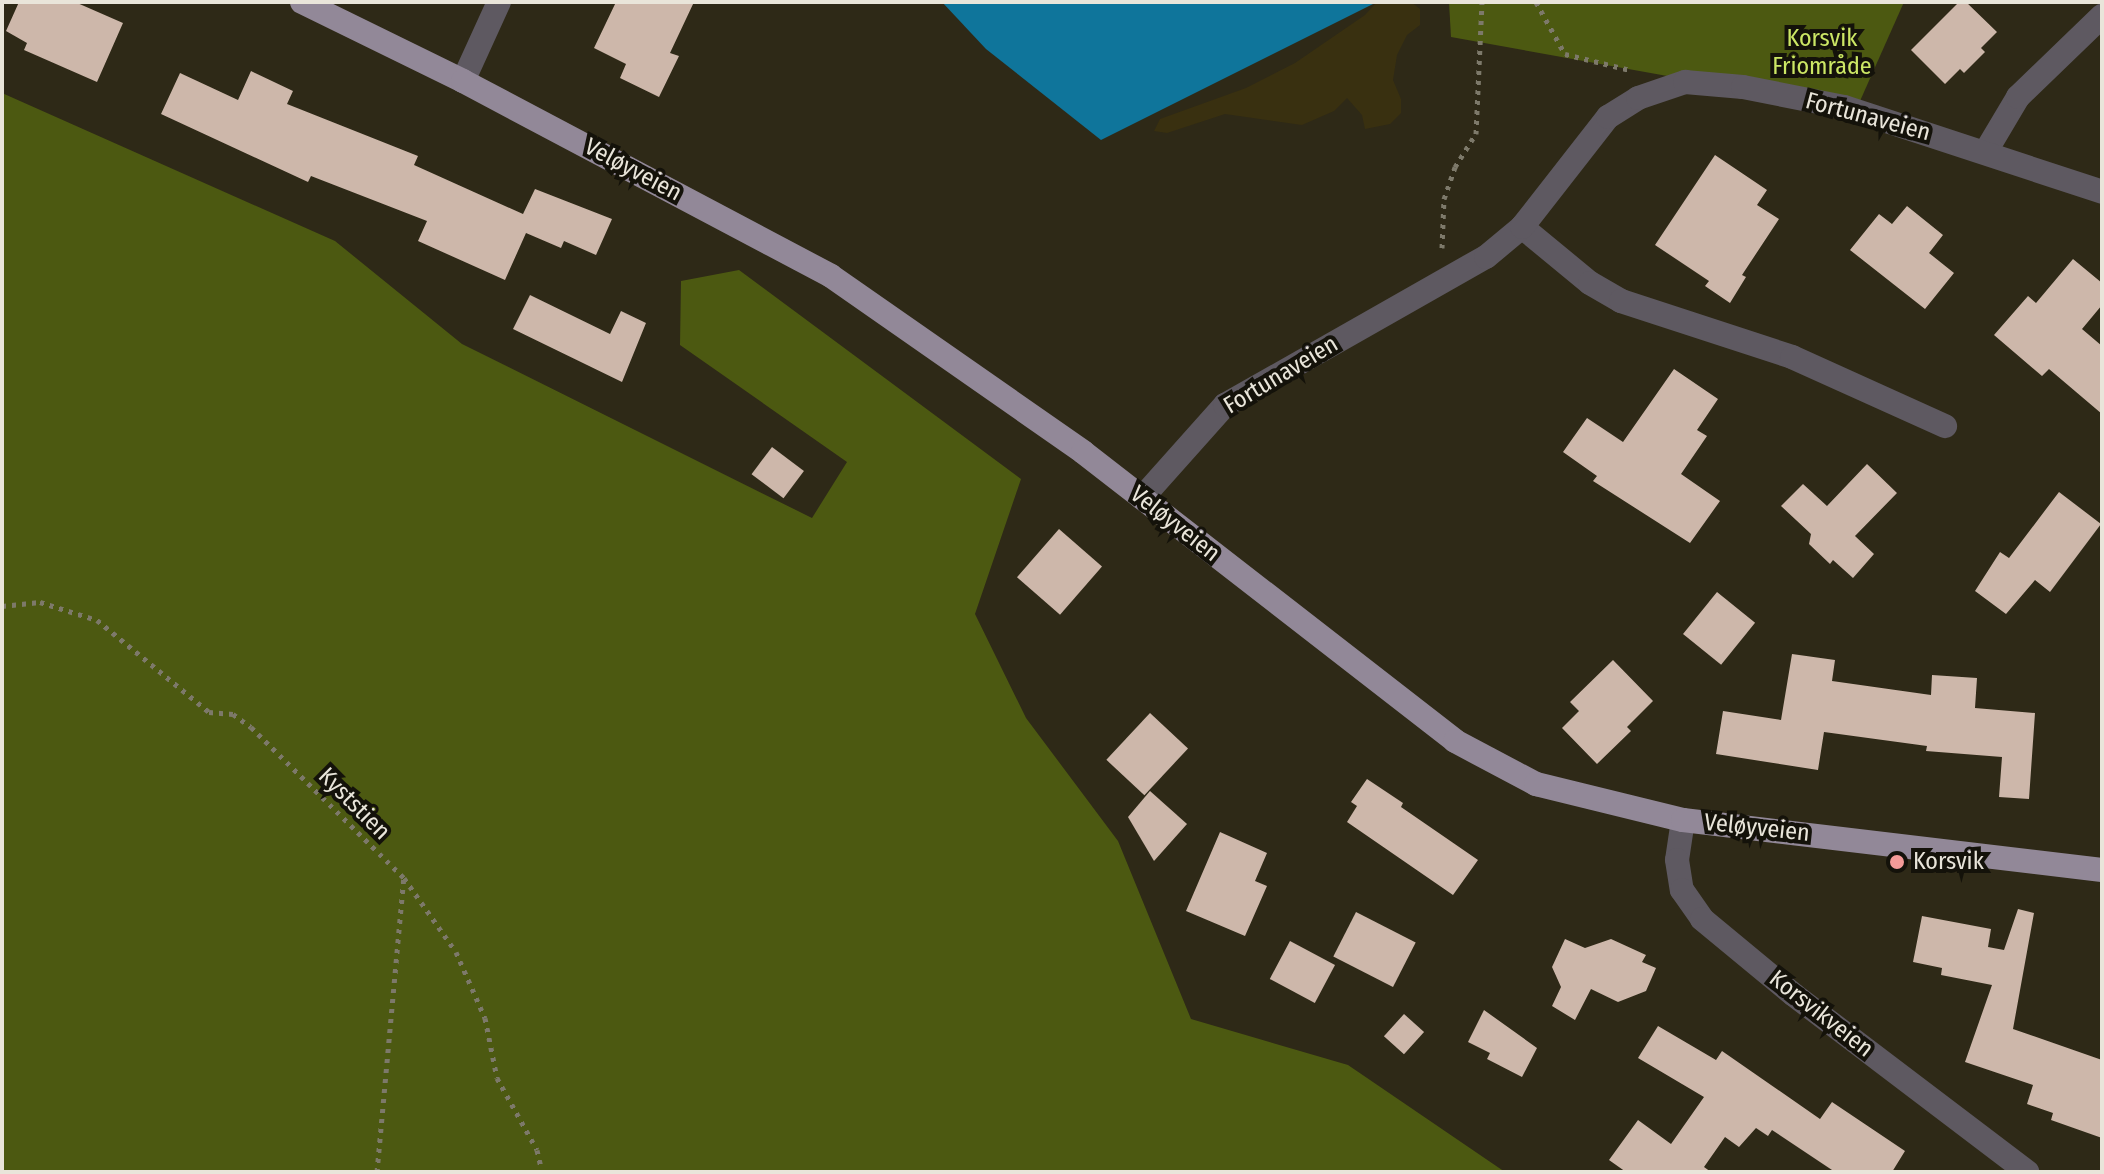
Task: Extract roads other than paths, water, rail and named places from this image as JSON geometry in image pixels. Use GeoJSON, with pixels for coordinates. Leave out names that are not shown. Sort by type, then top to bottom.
{"type":"FeatureCollection","features":[{"type":"Feature","properties":{"kind":"main road","name":"Veløyveien"},"geometry":{"type":"LineString","coordinates":[[302,2],[463,81],[831,276],[992,385],[1455,741],[1536,784],[1683,820],[2102,870]]}},
{"type":"Feature","properties":{"kind":"street"},"geometry":{"type":"LineString","coordinates":[[463,81],[499,2]]}},
{"type":"Feature","properties":{"kind":"street"},"geometry":{"type":"LineString","coordinates":[[1986,151],[2018,97],[2102,16]]}},
{"type":"Feature","properties":{"kind":"street","name":"Fortunaveien"},"geometry":{"type":"LineString","coordinates":[[1142,498],[1225,405],[1486,257],[1522,227],[1608,117],[1638,98],[1685,82],[1743,87],[1844,107],[1986,151],[2102,192]]}},
{"type":"Feature","properties":{"kind":"street"},"geometry":{"type":"LineString","coordinates":[[1522,227],[1590,283],[1621,301],[1792,357],[1945,426]]}},
{"type":"Feature","properties":{"kind":"street","name":"Korsvikveien"},"geometry":{"type":"LineString","coordinates":[[1683,820],[1677,860],[1679,875],[1682,890],[1702,919],[1794,995],[2027,1172]]}},
{"type":"Feature","properties":{"kind":"water"},"geometry":{"type":"Polygon","coordinates":[[[942,2],[1377,2],[1101,140],[986,49],[942,2]]]}},
{"type":"Feature","properties":{"kind":"place","name":"Korsvik"},"geometry":{"type":"Point","coordinates":[1897,862]}},
{"type":"Feature","properties":{"kind":"park label","name":"Korsvik Friområde"},"geometry":{"type":"Point","coordinates":[1822,53]}}]}
